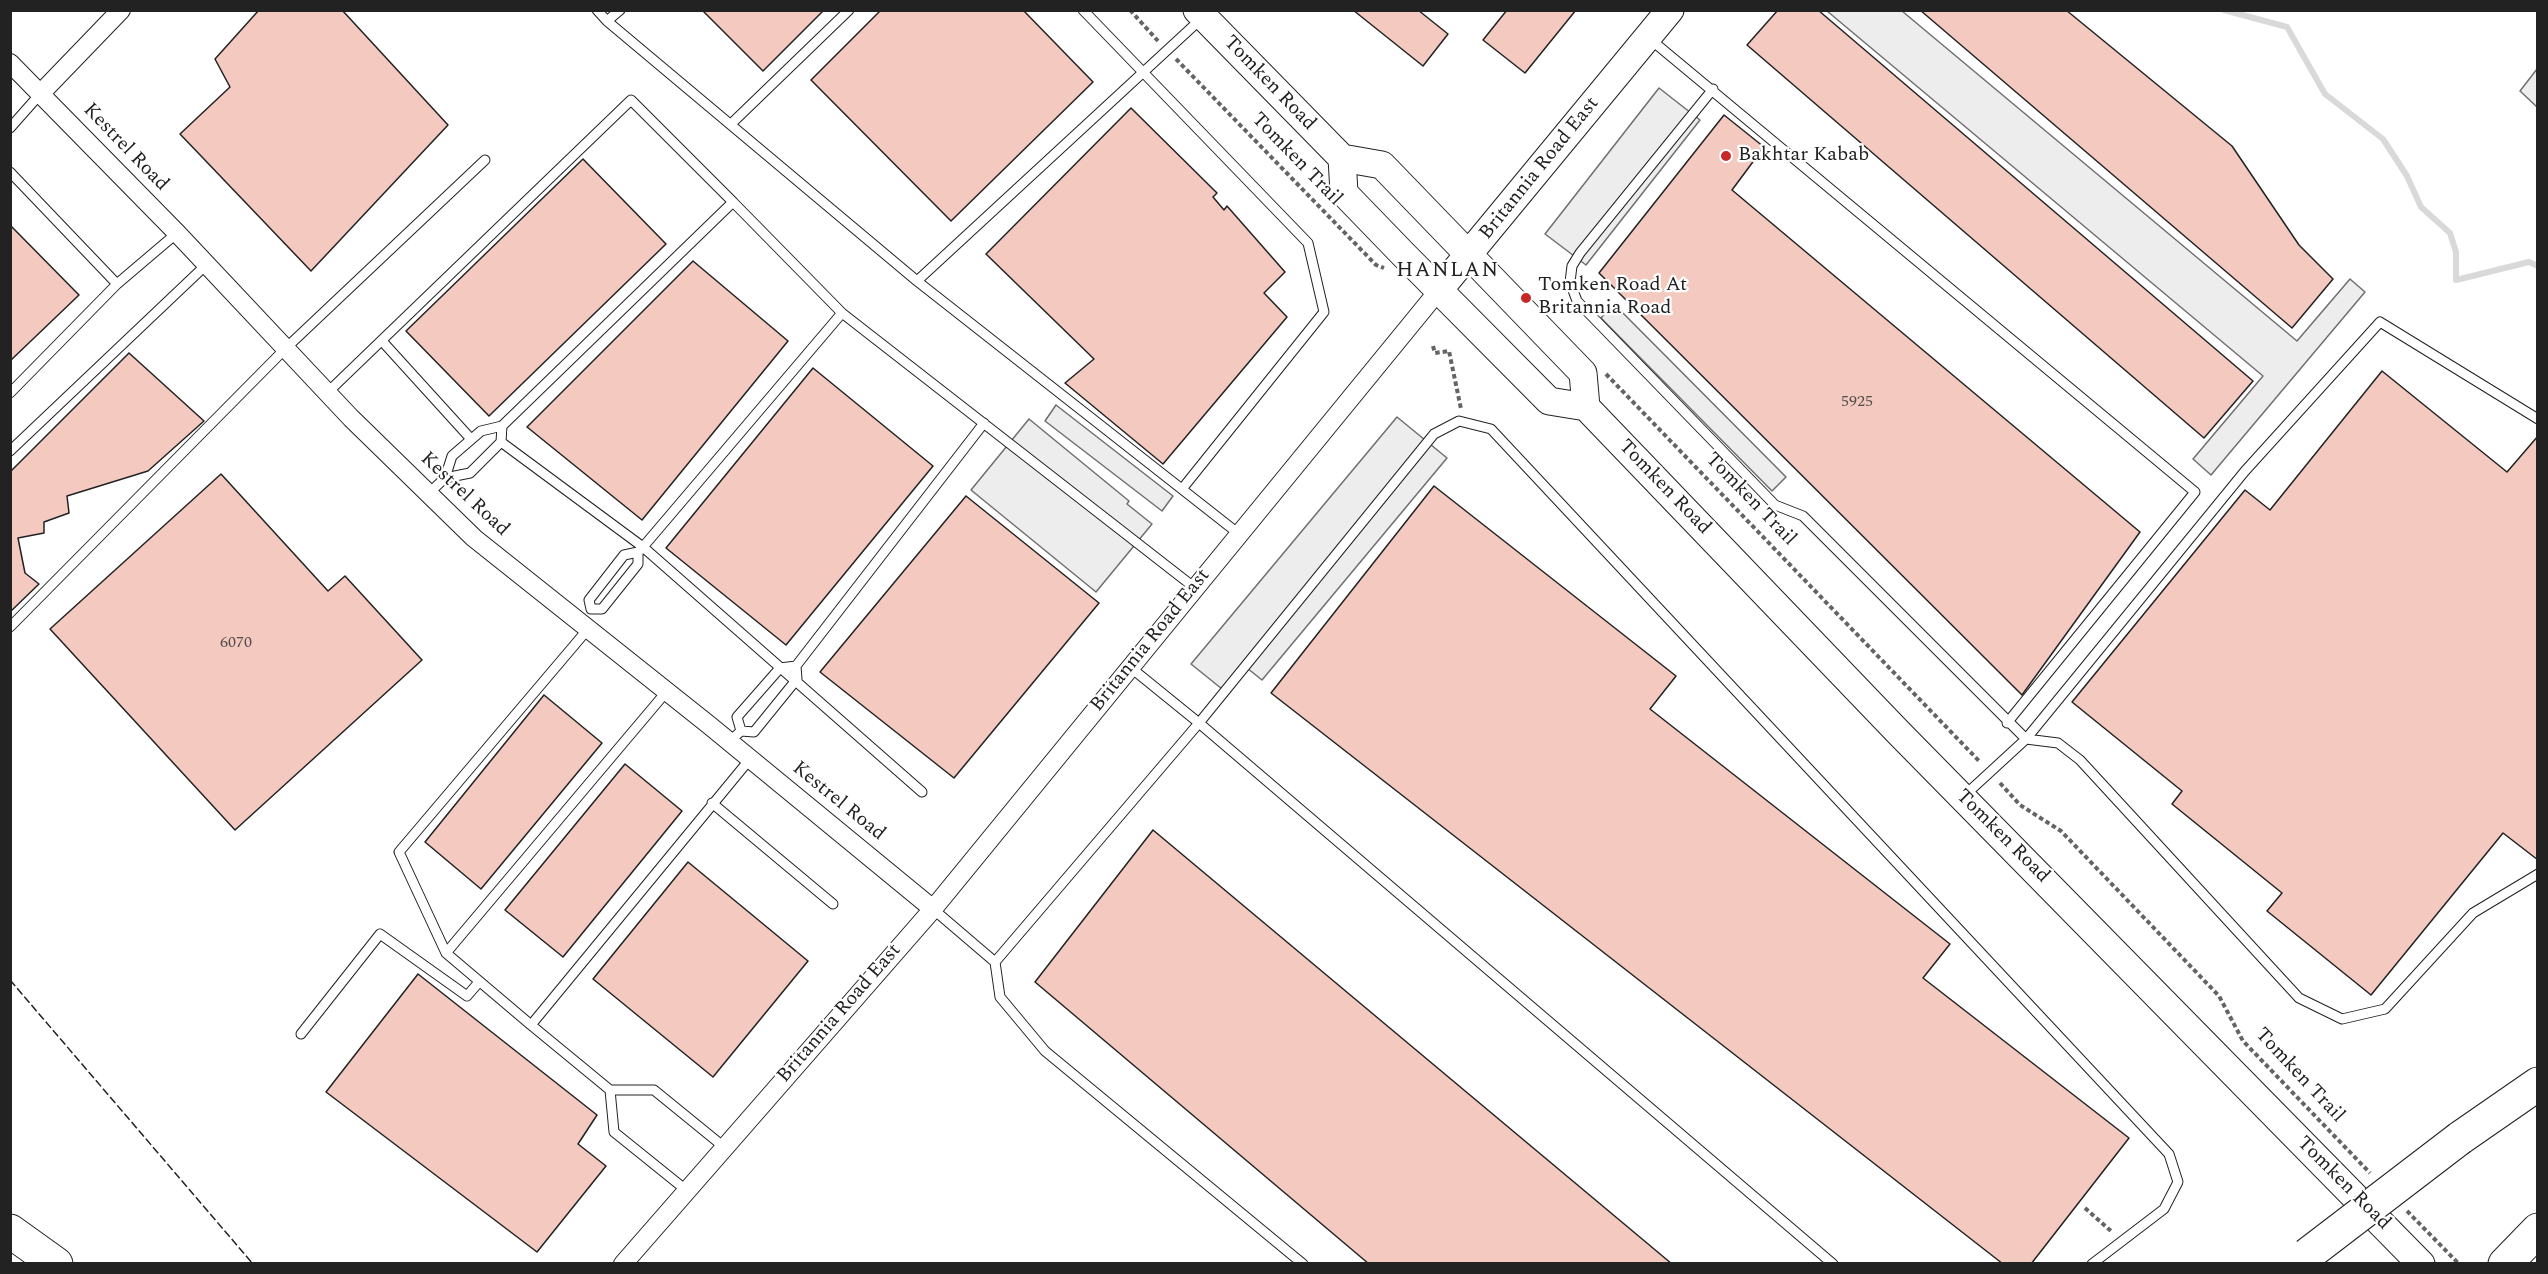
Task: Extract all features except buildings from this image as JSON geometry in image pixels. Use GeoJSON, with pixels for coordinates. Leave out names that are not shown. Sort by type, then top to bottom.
{"type":"FeatureCollection","features":[{"type":"Feature","properties":{"kind":"highway"},"geometry":{"type":"LineString","coordinates":[[2302,1259],[2460,1138],[2538,1084]]}},
{"type":"Feature","properties":{"kind":"highway"},"geometry":{"type":"LineString","coordinates":[[10,1231],[56,1263]]}},
{"type":"Feature","properties":{"kind":"main road","name":"Britannia Road East"},"geometry":{"type":"LineString","coordinates":[[1439,290],[1470,256],[1670,10]]}},
{"type":"Feature","properties":{"kind":"main road","name":"Tomken Road"},"geometry":{"type":"LineString","coordinates":[[1200,14],[1342,158]]}},
{"type":"Feature","properties":{"kind":"main road"},"geometry":{"type":"LineString","coordinates":[[1342,158],[1382,165],[1470,256],[1583,373],[1586,407],[1549,400],[1439,290],[1344,193],[1342,158]]}},
{"type":"Feature","properties":{"kind":"main road","name":"Tomken Road"},"geometry":{"type":"LineString","coordinates":[[1586,407],[1963,798],[2421,1263]]}},
{"type":"Feature","properties":{"kind":"street"},"geometry":{"type":"LineString","coordinates":[[41,93],[116,12]]}},
{"type":"Feature","properties":{"kind":"street","name":"Kestrel Road"},"geometry":{"type":"LineString","coordinates":[[10,63],[177,233],[327,393],[474,538],[586,620],[667,691],[735,736],[750,759],[933,909]]}},
{"type":"Feature","properties":{"kind":"street","name":"Britannia Road East"},"geometry":{"type":"LineString","coordinates":[[622,1263],[933,909],[1439,290]]}},
{"type":"Feature","properties":{"kind":"lane"},"geometry":{"type":"LineString","coordinates":[[597,10],[607,21],[732,123],[917,281],[1239,534]]}},
{"type":"Feature","properties":{"kind":"lane"},"geometry":{"type":"LineString","coordinates":[[607,21],[620,10]]}},
{"type":"Feature","properties":{"kind":"lane"},"geometry":{"type":"LineString","coordinates":[[732,123],[849,10]]}},
{"type":"Feature","properties":{"kind":"lane"},"geometry":{"type":"LineString","coordinates":[[1083,10],[1142,74],[1308,243],[1324,312],[1182,489]]}},
{"type":"Feature","properties":{"kind":"lane"},"geometry":{"type":"LineString","coordinates":[[917,281],[1142,74],[1200,14]]}},
{"type":"Feature","properties":{"kind":"lane"},"geometry":{"type":"LineString","coordinates":[[1648,37],[2195,492],[2007,723]]}},
{"type":"Feature","properties":{"kind":"lane"},"geometry":{"type":"LineString","coordinates":[[1713,89],[1572,266],[1570,282],[1577,301],[1775,505],[1803,516],[2007,723],[2026,739],[2058,743],[2080,760],[2299,998],[2342,1019],[2385,1009],[2473,913],[2538,874]]}},
{"type":"Feature","properties":{"kind":"lane"},"geometry":{"type":"LineString","coordinates":[[10,128],[41,93]]}},
{"type":"Feature","properties":{"kind":"lane"},"geometry":{"type":"LineString","coordinates":[[327,393],[631,100],[842,313],[1196,588]]}},
{"type":"Feature","properties":{"kind":"lane"},"geometry":{"type":"LineString","coordinates":[[10,627],[285,349],[485,160]]}},
{"type":"Feature","properties":{"kind":"lane"},"geometry":{"type":"LineString","coordinates":[[10,172],[117,284]]}},
{"type":"Feature","properties":{"kind":"lane"},"geometry":{"type":"LineString","coordinates":[[428,494],[445,478],[453,456],[480,431],[502,426],[733,202]]}},
{"type":"Feature","properties":{"kind":"lane"},"geometry":{"type":"LineString","coordinates":[[10,393],[117,284],[177,233]]}},
{"type":"Feature","properties":{"kind":"lane"},"geometry":{"type":"LineString","coordinates":[[10,451],[206,265]]}},
{"type":"Feature","properties":{"kind":"lane"},"geometry":{"type":"LineString","coordinates":[[586,620],[589,600],[624,555],[640,550],[842,313]]}},
{"type":"Feature","properties":{"kind":"lane"},"geometry":{"type":"LineString","coordinates":[[1963,798],[2026,739],[2245,471],[2380,322],[2538,419]]}},
{"type":"Feature","properties":{"kind":"lane"},"geometry":{"type":"LineString","coordinates":[[382,341],[471,440]]}},
{"type":"Feature","properties":{"kind":"lane"},"geometry":{"type":"LineString","coordinates":[[995,962],[1199,723],[1434,434],[1459,421],[1491,429],[2169,1154],[2178,1182],[2164,1209],[2092,1263]]}},
{"type":"Feature","properties":{"kind":"lane"},"geometry":{"type":"LineString","coordinates":[[796,666],[780,668],[737,717],[735,736],[754,732],[795,681],[796,666],[984,423]]}},
{"type":"Feature","properties":{"kind":"lane"},"geometry":{"type":"LineString","coordinates":[[445,478],[470,472],[501,442],[502,426]]}},
{"type":"Feature","properties":{"kind":"lane"},"geometry":{"type":"LineString","coordinates":[[501,442],[640,550],[922,792]]}},
{"type":"Feature","properties":{"kind":"lane"},"geometry":{"type":"LineString","coordinates":[[640,550],[638,564],[602,609],[586,620],[399,852],[447,953],[610,1090],[654,1090],[724,1147]]}},
{"type":"Feature","properties":{"kind":"lane"},"geometry":{"type":"LineString","coordinates":[[1130,667],[1199,723],[1833,1263]]}},
{"type":"Feature","properties":{"kind":"lane"},"geometry":{"type":"LineString","coordinates":[[447,953],[667,691]]}},
{"type":"Feature","properties":{"kind":"lane"},"geometry":{"type":"LineString","coordinates":[[531,1024],[750,759]]}},
{"type":"Feature","properties":{"kind":"lane"},"geometry":{"type":"LineString","coordinates":[[712,804],[833,904]]}},
{"type":"Feature","properties":{"kind":"lane"},"geometry":{"type":"LineString","coordinates":[[933,909],[995,962],[1000,997],[1046,1052],[1303,1263]]}},
{"type":"Feature","properties":{"kind":"lane"},"geometry":{"type":"LineString","coordinates":[[301,1034],[380,934],[467,996],[479,981]]}},
{"type":"Feature","properties":{"kind":"lane"},"geometry":{"type":"LineString","coordinates":[[610,1090],[614,1132],[686,1190]]}},
{"type":"Feature","properties":{"kind":"path"},"geometry":{"type":"LineString","coordinates":[[1130,10],[1148,30]]}},
{"type":"Feature","properties":{"kind":"path","name":"Tomken Trail"},"geometry":{"type":"LineString","coordinates":[[1185,67],[1376,265],[1388,270]]}},
{"type":"Feature","properties":{"kind":"path"},"geometry":{"type":"LineString","coordinates":[[1433,346],[1435,353],[1449,351],[1461,407],[1459,421]]}},
{"type":"Feature","properties":{"kind":"path","name":"Tomken Trail"},"geometry":{"type":"LineString","coordinates":[[1603,371],[1968,748]]}},
{"type":"Feature","properties":{"kind":"path","name":"Tomken Trail"},"geometry":{"type":"LineString","coordinates":[[2020,805],[2061,831],[2219,996],[2243,1041],[2375,1178]]}},
{"type":"Feature","properties":{"kind":"path"},"geometry":{"type":"LineString","coordinates":[[2400,1204],[2459,1263]]}},
{"type":"Feature","properties":{"kind":"path"},"geometry":{"type":"LineString","coordinates":[[2085,1208],[2122,1241]]}},
{"type":"Feature","properties":{"kind":"shaded area"},"geometry":{"type":"Polygon","coordinates":[[[1827,11],[1902,11],[2297,341],[2350,279],[2365,292],[2211,475],[2193,459],[2263,376],[1827,11]]]}},
{"type":"Feature","properties":{"kind":"shaded area"},"geometry":{"type":"Polygon","coordinates":[[[2537,69],[2537,107],[2520,91],[2537,69]]]}},
{"type":"Feature","properties":{"kind":"shaded area"},"geometry":{"type":"Polygon","coordinates":[[[1659,88],[1700,120],[1586,265],[1545,234],[1659,88]]]}},
{"type":"Feature","properties":{"kind":"shaded area"},"geometry":{"type":"Polygon","coordinates":[[[1614,304],[1786,477],[1772,491],[1601,318],[1614,304]]]}},
{"type":"Feature","properties":{"kind":"shaded area"},"geometry":{"type":"Polygon","coordinates":[[[1056,405],[1173,496],[1162,511],[1045,421],[1056,405]]]}},
{"type":"Feature","properties":{"kind":"shaded area"},"geometry":{"type":"Polygon","coordinates":[[[1397,417],[1447,458],[1262,680],[1247,668],[1227,693],[1191,664],[1397,417]]]}},
{"type":"Feature","properties":{"kind":"shaded area"},"geometry":{"type":"Polygon","coordinates":[[[1029,419],[1129,501],[1127,504],[1152,524],[1096,592],[971,490],[1029,419]]]}},
{"type":"Feature","properties":{"kind":"waterway"},"geometry":{"type":"LineString","coordinates":[[2224,10],[2287,27],[2325,94],[2383,139],[2407,176],[2421,207],[2450,233],[2456,252],[2456,280],[2529,262],[2538,266]]}},
{"type":"Feature","properties":{"kind":"fence"},"geometry":{"type":"LineString","coordinates":[[10,980],[253,1264]]}},
{"type":"Feature","properties":{"kind":"place","name":"Bakhtar Kabab"},"geometry":{"type":"Point","coordinates":[1726,156]}},
{"type":"Feature","properties":{"kind":"place","name":"Tomken Road At Britannia Road"},"geometry":{"type":"Point","coordinates":[1526,298]}},
{"type":"Feature","properties":{"kind":"district","name":"HANLAN"},"geometry":{"type":"Point","coordinates":[1448,272]}}]}
